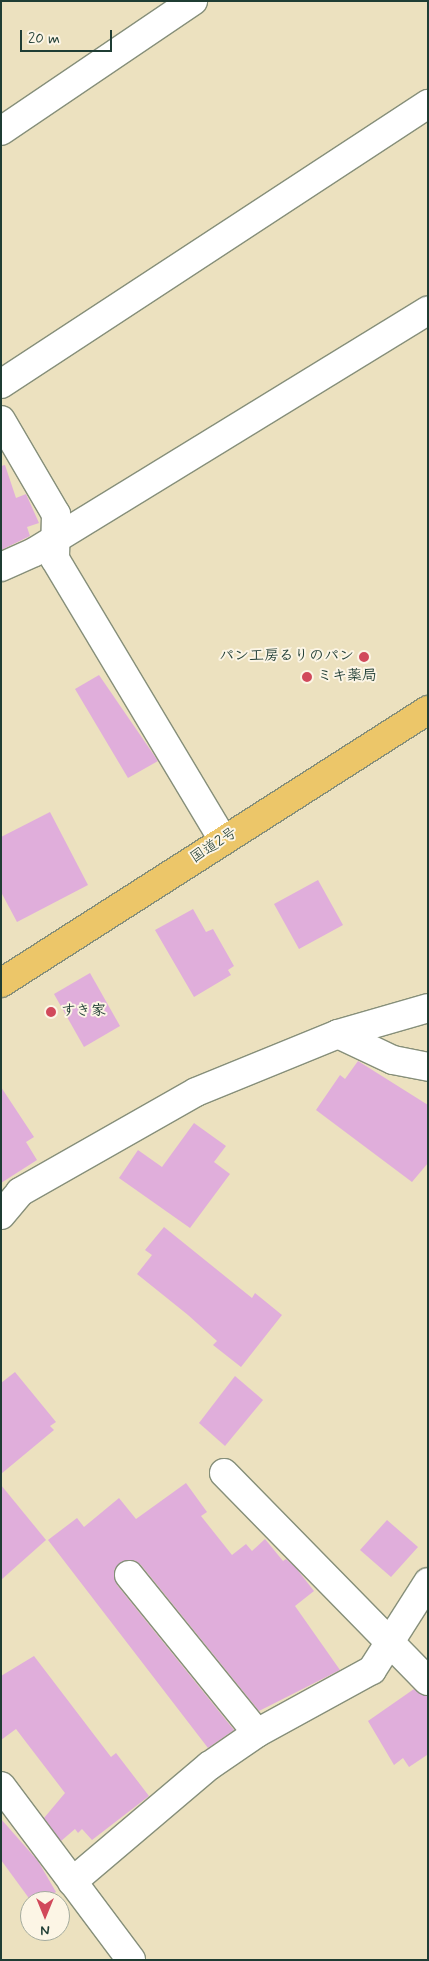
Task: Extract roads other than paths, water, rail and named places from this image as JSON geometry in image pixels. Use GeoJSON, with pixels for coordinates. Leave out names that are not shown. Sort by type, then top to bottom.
{"type":"FeatureCollection","features":[{"type":"Feature","properties":{"kind":"highway","name":"国道2号"},"geometry":{"type":"LineString","coordinates":[[1,983],[428,710]]}},
{"type":"Feature","properties":{"kind":"street"},"geometry":{"type":"LineString","coordinates":[[1,131],[193,1]]}},
{"type":"Feature","properties":{"kind":"street"},"geometry":{"type":"LineString","coordinates":[[1,384],[428,104]]}},
{"type":"Feature","properties":{"kind":"street"},"geometry":{"type":"LineString","coordinates":[[1,567],[55,538],[428,311]]}},
{"type":"Feature","properties":{"kind":"street"},"geometry":{"type":"LineString","coordinates":[[1,420],[56,514],[55,558],[223,840]]}},
{"type":"Feature","properties":{"kind":"street"},"geometry":{"type":"LineString","coordinates":[[1,1215],[20,1192],[196,1092],[338,1034],[428,1008]]}},
{"type":"Feature","properties":{"kind":"street"},"geometry":{"type":"LineString","coordinates":[[338,1034],[393,1060],[428,1067]]}},
{"type":"Feature","properties":{"kind":"street"},"geometry":{"type":"LineString","coordinates":[[224,1473],[428,1680]]}},
{"type":"Feature","properties":{"kind":"street"},"geometry":{"type":"LineString","coordinates":[[128,1575],[257,1733]]}},
{"type":"Feature","properties":{"kind":"street"},"geometry":{"type":"LineString","coordinates":[[72,1882],[209,1766],[257,1733],[372,1670],[391,1644],[428,1582]]}},
{"type":"Feature","properties":{"kind":"street"},"geometry":{"type":"LineString","coordinates":[[1,1786],[131,1960]]}},
{"type":"Feature","properties":{"kind":"place","name":"パン工房るりのパン"},"geometry":{"type":"Point","coordinates":[364,657]}},
{"type":"Feature","properties":{"kind":"place","name":"ミキ薬局"},"geometry":{"type":"Point","coordinates":[307,677]}},
{"type":"Feature","properties":{"kind":"place","name":"すき家"},"geometry":{"type":"Point","coordinates":[51,1012]}}]}
